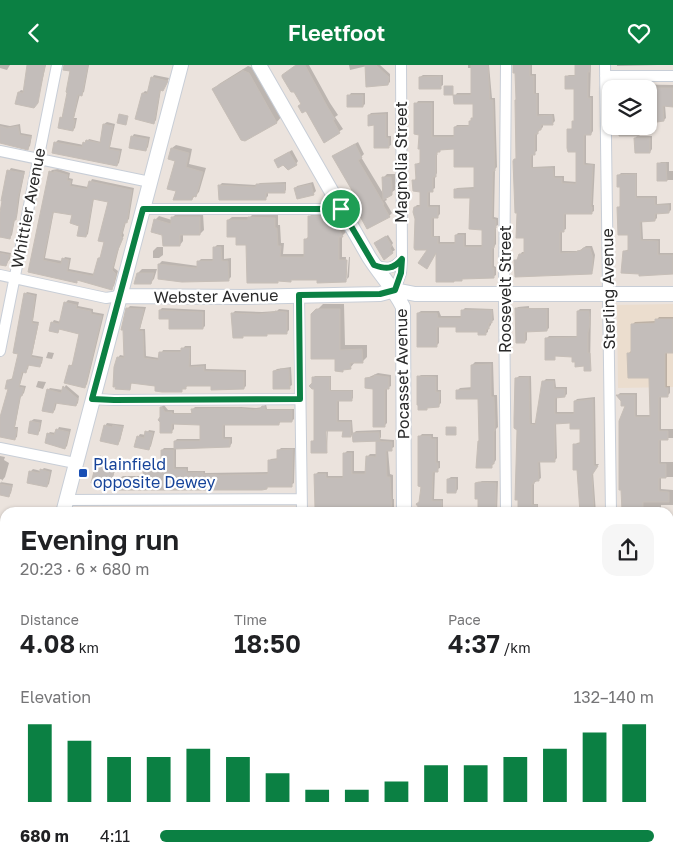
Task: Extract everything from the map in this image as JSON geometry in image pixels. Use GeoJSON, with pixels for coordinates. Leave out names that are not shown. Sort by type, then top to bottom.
{"type":"FeatureCollection","features":[{"type":"Feature","properties":{"kind":"main road"},"geometry":{"type":"LineString","coordinates":[[65,506],[181,65]]}},
{"type":"Feature","properties":{"kind":"main road","name":"Pocasset Avenue"},"geometry":{"type":"LineString","coordinates":[[259,65],[374,265],[395,290],[403,307],[404,507]]}},
{"type":"Feature","properties":{"kind":"main road","name":"Webster Avenue"},"geometry":{"type":"LineString","coordinates":[[120,296],[242,297],[380,294],[395,290],[415,294],[673,293]]}},
{"type":"Feature","properties":{"kind":"street","name":"Whittier Avenue"},"geometry":{"type":"LineString","coordinates":[[0,351],[57,65]]}},
{"type":"Feature","properties":{"kind":"street","name":"Magnolia Street"},"geometry":{"type":"LineString","coordinates":[[395,290],[401,273],[402,259],[400,65]]}},
{"type":"Feature","properties":{"kind":"street","name":"Roosevelt Street"},"geometry":{"type":"LineString","coordinates":[[506,65],[504,293],[506,507]]}},
{"type":"Feature","properties":{"kind":"street","name":"Sterling Avenue"},"geometry":{"type":"LineString","coordinates":[[604,65],[611,507]]}},
{"type":"Feature","properties":{"kind":"street"},"geometry":{"type":"LineString","coordinates":[[604,76],[673,76]]}},
{"type":"Feature","properties":{"kind":"street"},"geometry":{"type":"LineString","coordinates":[[0,151],[150,182]]}},
{"type":"Feature","properties":{"kind":"street"},"geometry":{"type":"LineString","coordinates":[[143,209],[341,209]]}},
{"type":"Feature","properties":{"kind":"street"},"geometry":{"type":"LineString","coordinates":[[374,265],[386,269],[397,265],[402,259]]}},
{"type":"Feature","properties":{"kind":"street","name":"Webster Avenue"},"geometry":{"type":"LineString","coordinates":[[0,275],[106,298],[120,296]]}},
{"type":"Feature","properties":{"kind":"street"},"geometry":{"type":"LineString","coordinates":[[299,295],[302,507]]}},
{"type":"Feature","properties":{"kind":"street"},"geometry":{"type":"LineString","coordinates":[[92,399],[300,399]]}},
{"type":"Feature","properties":{"kind":"street"},"geometry":{"type":"LineString","coordinates":[[0,447],[75,463]]}},
{"type":"Feature","properties":{"kind":"street"},"geometry":{"type":"LineString","coordinates":[[65,506],[302,499]]}},
{"type":"Feature","properties":{"kind":"shaded area"},"geometry":{"type":"Polygon","coordinates":[[[673,304],[673,387],[618,388],[617,305],[673,304]]]}},
{"type":"Feature","properties":{"kind":"building"},"geometry":{"type":"Polygon","coordinates":[[[27,65],[45,65],[38,103],[34,108],[15,104],[18,92],[23,93],[27,65]]]}},
{"type":"Feature","properties":{"kind":"building"},"geometry":{"type":"Polygon","coordinates":[[[64,65],[88,65],[82,96],[78,95],[73,120],[75,120],[73,131],[58,128],[60,117],[62,118],[70,71],[63,70],[64,65]]]}},
{"type":"Feature","properties":{"kind":"building"},"geometry":{"type":"Polygon","coordinates":[[[296,65],[305,65],[335,119],[333,120],[340,133],[324,143],[306,111],[302,113],[298,106],[301,104],[282,77],[282,75],[296,65]]]}},
{"type":"Feature","properties":{"kind":"building"},"geometry":{"type":"Polygon","coordinates":[[[365,65],[376,65],[389,77],[388,85],[366,87],[365,65]]]}},
{"type":"Feature","properties":{"kind":"building"},"geometry":{"type":"Polygon","coordinates":[[[471,65],[488,65],[490,100],[493,100],[495,171],[493,171],[492,219],[496,220],[494,248],[492,248],[494,278],[436,282],[436,253],[427,269],[418,263],[427,250],[415,250],[414,248],[415,219],[413,212],[414,207],[420,207],[420,192],[413,191],[412,180],[416,180],[415,164],[420,164],[420,149],[418,149],[419,135],[414,134],[414,103],[432,103],[432,137],[454,137],[454,127],[469,126],[469,121],[473,118],[473,104],[454,104],[453,95],[471,95],[471,65]],[[454,149],[437,152],[433,192],[428,192],[428,207],[438,207],[438,218],[432,218],[432,237],[438,237],[438,244],[455,244],[455,235],[464,235],[464,247],[482,247],[482,230],[469,229],[470,198],[454,198],[454,189],[474,189],[474,167],[454,167],[454,149]]]}},
{"type":"Feature","properties":{"kind":"building"},"geometry":{"type":"Polygon","coordinates":[[[513,65],[530,65],[530,76],[534,76],[534,94],[537,94],[537,116],[552,115],[553,125],[541,125],[541,130],[538,130],[538,134],[535,134],[535,155],[531,155],[531,168],[553,168],[554,178],[562,178],[562,183],[576,184],[576,152],[568,152],[567,148],[567,129],[572,129],[572,121],[574,121],[574,89],[565,89],[565,76],[575,76],[575,65],[590,65],[590,72],[588,72],[588,98],[591,98],[591,135],[584,135],[584,165],[593,165],[592,214],[564,214],[564,232],[560,232],[560,253],[577,252],[583,248],[590,248],[593,258],[592,274],[515,277],[514,260],[517,260],[519,254],[524,254],[524,238],[516,238],[517,213],[515,213],[513,161],[516,159],[516,100],[513,65]]]}},
{"type":"Feature","properties":{"kind":"building"},"geometry":{"type":"Polygon","coordinates":[[[242,70],[249,73],[277,123],[245,141],[241,140],[212,89],[242,70]]]}},
{"type":"Feature","properties":{"kind":"building"},"geometry":{"type":"Polygon","coordinates":[[[441,76],[441,89],[419,89],[419,77],[441,76]]]}},
{"type":"Feature","properties":{"kind":"building"},"geometry":{"type":"Polygon","coordinates":[[[151,77],[168,81],[163,91],[160,90],[154,124],[135,119],[142,93],[147,94],[151,77]]]}},
{"type":"Feature","properties":{"kind":"building"},"geometry":{"type":"Polygon","coordinates":[[[444,86],[453,86],[453,95],[444,95],[444,86]]]}},
{"type":"Feature","properties":{"kind":"building"},"geometry":{"type":"Polygon","coordinates":[[[657,88],[673,88],[673,107],[663,106],[664,121],[657,122],[657,88]]]}},
{"type":"Feature","properties":{"kind":"building"},"geometry":{"type":"Polygon","coordinates":[[[347,95],[363,95],[363,107],[347,107],[347,95]]]}},
{"type":"Feature","properties":{"kind":"building"},"geometry":{"type":"Polygon","coordinates":[[[119,114],[128,116],[126,125],[117,123],[119,114]]]}},
{"type":"Feature","properties":{"kind":"building"},"geometry":{"type":"Polygon","coordinates":[[[386,114],[386,138],[389,138],[389,148],[374,148],[374,125],[368,126],[368,115],[386,114]]]}},
{"type":"Feature","properties":{"kind":"building"},"geometry":{"type":"Polygon","coordinates":[[[103,124],[113,126],[109,149],[120,151],[117,166],[52,153],[54,142],[82,147],[83,142],[85,143],[86,140],[100,143],[103,124]]]}},
{"type":"Feature","properties":{"kind":"building"},"geometry":{"type":"Polygon","coordinates":[[[0,126],[7,128],[18,126],[20,135],[31,137],[28,150],[0,143],[0,126]]]}},
{"type":"Feature","properties":{"kind":"building"},"geometry":{"type":"Polygon","coordinates":[[[619,135],[639,135],[639,136],[619,135]]]}},
{"type":"Feature","properties":{"kind":"building"},"geometry":{"type":"Polygon","coordinates":[[[131,136],[148,139],[146,151],[129,148],[131,136]]]}},
{"type":"Feature","properties":{"kind":"building"},"geometry":{"type":"Polygon","coordinates":[[[634,138],[650,138],[650,153],[635,153],[634,138]]]}},
{"type":"Feature","properties":{"kind":"building"},"geometry":{"type":"Polygon","coordinates":[[[355,144],[362,158],[358,160],[390,217],[367,229],[355,207],[360,204],[332,156],[355,144]]]}},
{"type":"Feature","properties":{"kind":"building"},"geometry":{"type":"Polygon","coordinates":[[[171,148],[189,153],[186,167],[203,172],[196,197],[193,196],[192,200],[173,200],[176,191],[167,189],[175,161],[168,159],[171,148]]]}},
{"type":"Feature","properties":{"kind":"building"},"geometry":{"type":"Polygon","coordinates":[[[289,152],[297,165],[288,170],[283,165],[278,168],[274,160],[289,152]]]}},
{"type":"Feature","properties":{"kind":"building"},"geometry":{"type":"Polygon","coordinates":[[[657,163],[666,163],[667,181],[657,181],[657,163]]]}},
{"type":"Feature","properties":{"kind":"building"},"geometry":{"type":"Polygon","coordinates":[[[7,170],[24,173],[18,198],[16,220],[14,220],[10,239],[0,237],[1,201],[7,170]]]}},
{"type":"Feature","properties":{"kind":"building"},"geometry":{"type":"Polygon","coordinates":[[[49,171],[68,175],[67,180],[71,181],[70,186],[87,189],[89,181],[132,190],[127,223],[125,222],[121,236],[123,238],[112,270],[116,274],[112,290],[77,280],[77,283],[28,272],[49,171]],[[93,199],[86,237],[77,236],[79,226],[70,223],[72,215],[53,212],[43,260],[61,264],[62,258],[69,260],[67,271],[93,276],[104,242],[98,241],[108,202],[93,199]]]}},
{"type":"Feature","properties":{"kind":"building"},"geometry":{"type":"Polygon","coordinates":[[[636,174],[636,198],[655,198],[655,205],[669,205],[669,213],[655,214],[655,221],[640,222],[641,240],[658,241],[658,255],[673,255],[673,274],[639,276],[639,274],[621,273],[623,251],[628,251],[628,235],[618,235],[617,207],[620,207],[620,187],[617,187],[617,175],[636,174]]]}},
{"type":"Feature","properties":{"kind":"building"},"geometry":{"type":"Polygon","coordinates":[[[382,177],[391,177],[392,186],[392,195],[383,200],[382,177]]]}},
{"type":"Feature","properties":{"kind":"building"},"geometry":{"type":"Polygon","coordinates":[[[256,184],[285,184],[285,193],[266,193],[266,200],[219,200],[218,185],[256,187],[256,184]]]}},
{"type":"Feature","properties":{"kind":"building"},"geometry":{"type":"Polygon","coordinates":[[[311,184],[314,195],[297,199],[294,188],[311,184]]]}},
{"type":"Feature","properties":{"kind":"building"},"geometry":{"type":"Polygon","coordinates":[[[308,216],[333,216],[343,237],[339,237],[339,260],[347,260],[346,282],[317,283],[317,280],[291,280],[291,282],[278,281],[278,283],[247,283],[246,245],[236,245],[236,237],[227,237],[227,220],[248,220],[248,217],[275,218],[278,246],[281,246],[280,257],[304,257],[304,239],[308,239],[308,216]]]}},
{"type":"Feature","properties":{"kind":"building"},"geometry":{"type":"Polygon","coordinates":[[[171,217],[200,217],[200,235],[180,235],[180,246],[163,246],[162,235],[151,232],[154,219],[171,224],[171,217]]]}},
{"type":"Feature","properties":{"kind":"building"},"geometry":{"type":"Polygon","coordinates":[[[386,236],[392,246],[390,248],[393,253],[384,260],[374,243],[386,236]]]}},
{"type":"Feature","properties":{"kind":"building"},"geometry":{"type":"Polygon","coordinates":[[[213,247],[221,247],[222,261],[228,261],[229,281],[182,282],[158,279],[158,264],[197,268],[197,261],[213,261],[213,247]]]}},
{"type":"Feature","properties":{"kind":"building"},"geometry":{"type":"Polygon","coordinates":[[[0,253],[10,255],[6,266],[0,265],[0,253]]]}},
{"type":"Feature","properties":{"kind":"building"},"geometry":{"type":"Polygon","coordinates":[[[137,273],[154,273],[151,284],[134,284],[137,273]]]}},
{"type":"Feature","properties":{"kind":"building"},"geometry":{"type":"Polygon","coordinates":[[[24,293],[35,296],[32,323],[38,324],[31,357],[42,359],[40,367],[28,365],[26,373],[22,372],[19,387],[24,388],[22,396],[20,396],[14,429],[17,429],[15,440],[0,437],[0,417],[8,389],[5,389],[7,380],[12,380],[18,354],[13,353],[24,293]]]}},
{"type":"Feature","properties":{"kind":"building"},"geometry":{"type":"Polygon","coordinates":[[[64,302],[77,305],[76,308],[91,311],[91,314],[102,316],[85,388],[64,383],[69,365],[72,366],[79,334],[59,329],[58,333],[49,331],[51,322],[59,324],[64,302]]]}},
{"type":"Feature","properties":{"kind":"building"},"geometry":{"type":"Polygon","coordinates":[[[126,308],[144,309],[139,331],[143,331],[144,358],[158,360],[159,352],[181,352],[181,348],[190,348],[189,367],[204,366],[204,371],[244,372],[244,389],[211,390],[211,386],[186,386],[186,389],[182,389],[182,392],[162,392],[155,391],[155,386],[131,383],[130,390],[115,389],[116,387],[113,387],[114,367],[117,357],[124,358],[123,330],[121,330],[126,308]]]}},
{"type":"Feature","properties":{"kind":"building"},"geometry":{"type":"Polygon","coordinates":[[[515,308],[547,309],[547,331],[525,332],[525,343],[516,343],[515,308]]]}},
{"type":"Feature","properties":{"kind":"building"},"geometry":{"type":"Polygon","coordinates":[[[316,309],[340,309],[340,350],[362,349],[363,363],[350,363],[351,369],[343,370],[343,372],[335,371],[335,359],[311,359],[311,314],[316,309]]]}},
{"type":"Feature","properties":{"kind":"building"},"geometry":{"type":"Polygon","coordinates":[[[159,310],[203,312],[203,329],[169,329],[169,319],[159,319],[159,310]]]}},
{"type":"Feature","properties":{"kind":"building"},"geometry":{"type":"Polygon","coordinates":[[[461,310],[492,310],[492,323],[489,323],[489,329],[486,329],[486,335],[478,335],[478,332],[456,332],[456,327],[437,327],[437,347],[417,347],[417,313],[437,313],[438,318],[461,318],[461,310]]]}},
{"type":"Feature","properties":{"kind":"building"},"geometry":{"type":"Polygon","coordinates":[[[275,311],[287,312],[287,334],[233,338],[231,313],[259,314],[275,311]]]}},
{"type":"Feature","properties":{"kind":"building"},"geometry":{"type":"Polygon","coordinates":[[[577,311],[589,311],[588,353],[590,353],[591,371],[584,371],[584,366],[575,367],[572,357],[555,356],[555,360],[545,360],[545,338],[577,337],[577,311]]]}},
{"type":"Feature","properties":{"kind":"building"},"geometry":{"type":"Polygon","coordinates":[[[655,319],[673,319],[673,353],[665,353],[665,388],[668,388],[668,397],[659,397],[659,431],[668,431],[668,440],[659,440],[659,464],[666,464],[666,478],[659,478],[659,491],[669,492],[669,502],[643,502],[643,507],[622,507],[621,490],[619,490],[619,421],[625,406],[621,406],[621,401],[616,395],[635,395],[635,417],[650,417],[649,378],[628,378],[627,353],[631,353],[631,324],[655,323],[655,319]]]}},
{"type":"Feature","properties":{"kind":"building"},"geometry":{"type":"Polygon","coordinates":[[[491,364],[491,397],[494,397],[495,419],[494,464],[492,464],[492,468],[476,468],[479,441],[478,399],[456,399],[456,390],[471,390],[471,365],[491,364]]]}},
{"type":"Feature","properties":{"kind":"building"},"geometry":{"type":"Polygon","coordinates":[[[289,369],[290,389],[273,389],[273,371],[289,369]]]}},
{"type":"Feature","properties":{"kind":"building"},"geometry":{"type":"Polygon","coordinates":[[[374,375],[389,377],[389,389],[385,389],[385,427],[373,427],[373,389],[365,388],[365,378],[374,377],[374,375]]]}},
{"type":"Feature","properties":{"kind":"building"},"geometry":{"type":"Polygon","coordinates":[[[417,376],[436,377],[436,392],[440,392],[439,407],[418,410],[417,376]]]}},
{"type":"Feature","properties":{"kind":"building"},"geometry":{"type":"Polygon","coordinates":[[[312,377],[330,377],[330,391],[352,391],[352,401],[337,401],[337,422],[351,422],[351,437],[342,437],[343,431],[326,431],[327,453],[311,453],[311,441],[314,441],[314,389],[309,386],[312,383],[312,377]]]}},
{"type":"Feature","properties":{"kind":"building"},"geometry":{"type":"Polygon","coordinates":[[[529,377],[530,424],[535,425],[542,381],[554,381],[554,389],[565,389],[565,397],[555,398],[555,414],[574,414],[574,401],[593,399],[594,466],[598,466],[592,475],[594,507],[580,507],[577,470],[573,470],[573,444],[580,444],[580,429],[570,429],[570,423],[555,424],[555,462],[538,462],[539,481],[534,481],[534,484],[532,484],[532,505],[537,505],[537,507],[518,507],[518,500],[515,500],[517,430],[514,428],[515,378],[529,377]]]}},
{"type":"Feature","properties":{"kind":"building"},"geometry":{"type":"Polygon","coordinates":[[[63,386],[78,399],[76,406],[55,403],[53,413],[42,411],[47,389],[61,393],[63,386]]]}},
{"type":"Feature","properties":{"kind":"building"},"geometry":{"type":"Polygon","coordinates":[[[262,406],[265,406],[265,410],[292,410],[292,422],[279,422],[279,425],[223,425],[223,439],[230,439],[230,447],[174,449],[174,441],[200,441],[200,425],[172,424],[172,433],[160,433],[160,422],[158,420],[160,417],[160,407],[165,412],[172,412],[172,414],[192,414],[191,409],[238,408],[253,410],[260,409],[262,406]]]}},
{"type":"Feature","properties":{"kind":"building"},"geometry":{"type":"Polygon","coordinates":[[[30,421],[40,423],[38,435],[28,433],[30,421]]]}},
{"type":"Feature","properties":{"kind":"building"},"geometry":{"type":"Polygon","coordinates":[[[104,425],[123,427],[118,445],[100,441],[104,425]]]}},
{"type":"Feature","properties":{"kind":"building"},"geometry":{"type":"Polygon","coordinates":[[[446,427],[456,427],[456,435],[446,435],[446,427]]]}},
{"type":"Feature","properties":{"kind":"building"},"geometry":{"type":"Polygon","coordinates":[[[56,429],[69,432],[65,449],[45,443],[47,433],[54,435],[56,429]]]}},
{"type":"Feature","properties":{"kind":"building"},"geometry":{"type":"Polygon","coordinates":[[[145,431],[153,433],[149,450],[134,447],[137,436],[144,438],[145,431]]]}},
{"type":"Feature","properties":{"kind":"building"},"geometry":{"type":"Polygon","coordinates":[[[379,432],[380,441],[353,442],[352,433],[379,432]]]}},
{"type":"Feature","properties":{"kind":"building"},"geometry":{"type":"Polygon","coordinates":[[[418,436],[431,436],[431,439],[436,439],[436,463],[438,463],[438,472],[433,472],[432,501],[442,501],[442,507],[418,507],[416,504],[419,502],[421,487],[418,486],[418,436]]]}},
{"type":"Feature","properties":{"kind":"building"},"geometry":{"type":"Polygon","coordinates":[[[376,441],[392,442],[392,451],[386,451],[387,477],[390,477],[392,507],[315,507],[314,474],[326,474],[326,478],[343,478],[343,453],[352,453],[352,474],[365,474],[366,456],[376,457],[376,441]]]}},
{"type":"Feature","properties":{"kind":"building"},"geometry":{"type":"Polygon","coordinates":[[[293,449],[292,487],[267,487],[267,489],[262,490],[119,490],[119,478],[143,478],[143,469],[161,469],[161,450],[174,450],[174,469],[186,469],[187,473],[203,472],[203,474],[220,475],[268,474],[268,460],[277,460],[277,450],[293,449]]]}},
{"type":"Feature","properties":{"kind":"building"},"geometry":{"type":"Polygon","coordinates":[[[98,456],[101,466],[115,469],[111,481],[103,479],[102,486],[91,483],[98,456]]]}},
{"type":"Feature","properties":{"kind":"building"},"geometry":{"type":"Polygon","coordinates":[[[40,469],[50,472],[47,487],[27,483],[29,471],[40,473],[40,469]]]}},
{"type":"Feature","properties":{"kind":"building"},"geometry":{"type":"Polygon","coordinates":[[[447,479],[456,479],[456,493],[447,493],[447,479]]]}},
{"type":"Feature","properties":{"kind":"building"},"geometry":{"type":"Polygon","coordinates":[[[475,483],[496,483],[496,507],[478,507],[478,499],[475,499],[475,483]]]}},
{"type":"Feature","properties":{"kind":"building"},"geometry":{"type":"Polygon","coordinates":[[[0,484],[12,486],[9,497],[0,495],[0,484]]]}},
{"type":"Feature","properties":{"kind":"place","name":"Plainfield opposite Dewey"},"geometry":{"type":"Point","coordinates":[83,473]}},
{"type":"Feature","properties":{"kind":"route"},"geometry":{"type":"LineString","coordinates":[[143,209],[341,209],[374,265],[386,269],[391,268],[402,259],[401,273],[395,290],[380,294],[299,295],[300,399],[92,399],[143,209]]}}]}
